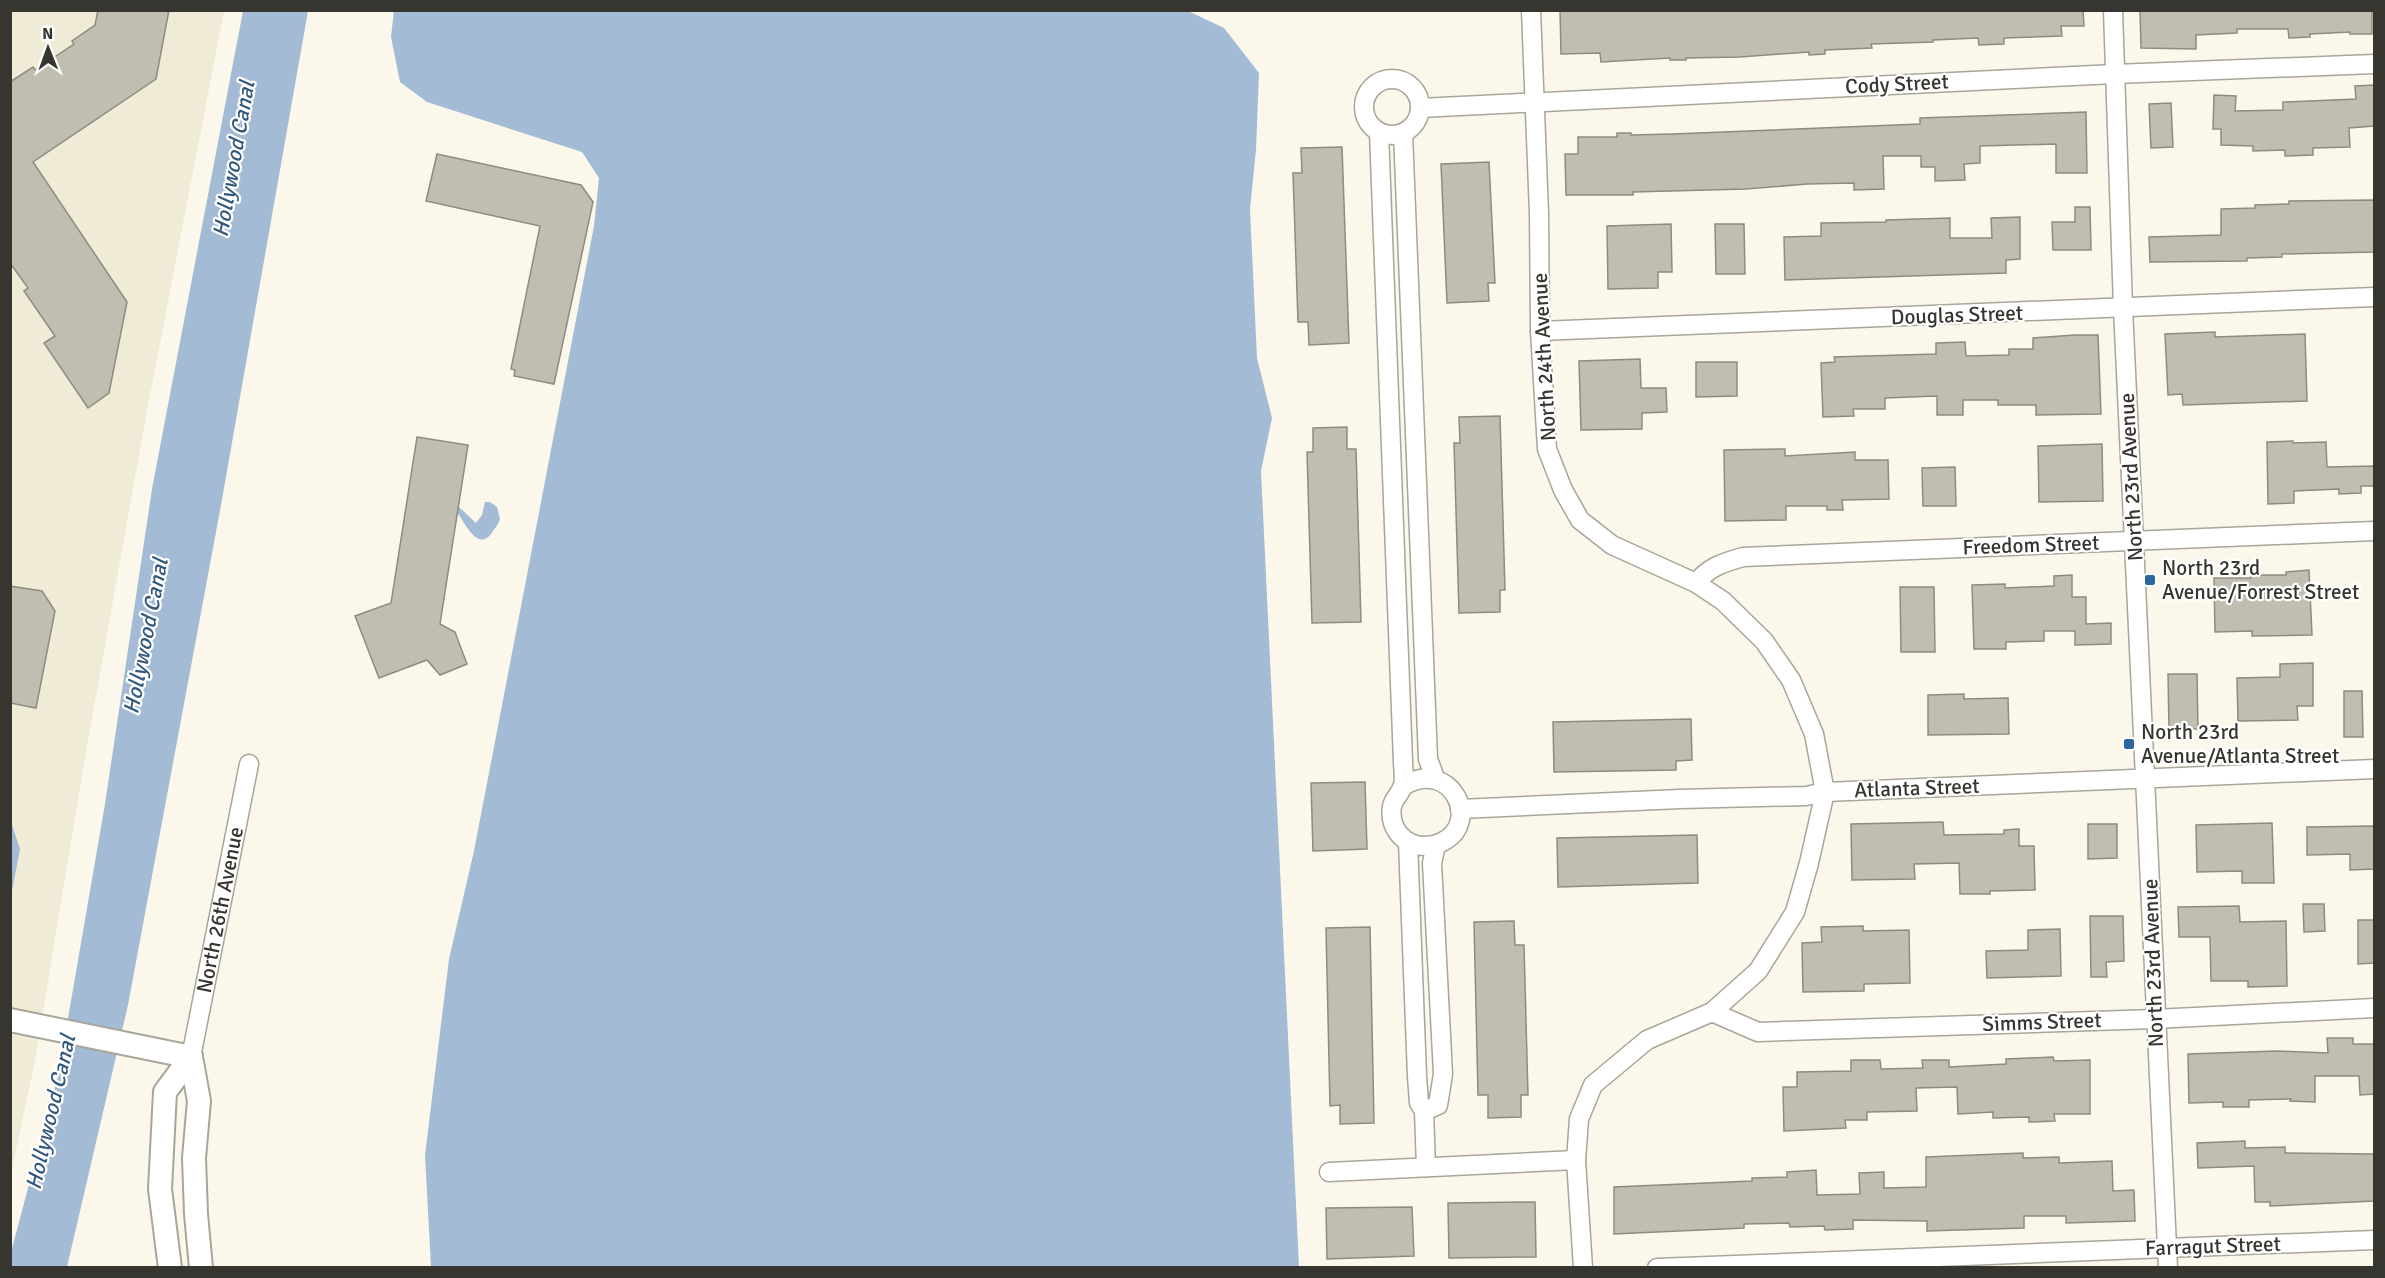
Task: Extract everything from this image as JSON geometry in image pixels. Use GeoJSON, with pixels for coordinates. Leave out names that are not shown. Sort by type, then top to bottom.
{"type":"FeatureCollection","features":[{"type":"Feature","properties":{"kind":"street","name":"North 24th Avenue"},"geometry":{"type":"LineString","coordinates":[[1532,10],[1540,331],[1547,449],[1563,490],[1580,520],[1612,545],[1696,583],[1723,601],[1764,641],[1791,680],[1814,734],[1825,792],[1795,912],[1758,971],[1712,1012],[1647,1040],[1593,1085],[1580,1119],[1576,1160],[1582,1268]]}},
{"type":"Feature","properties":{"kind":"street","name":"North 23rd Avenue"},"geometry":{"type":"LineString","coordinates":[[2113,10],[2133,541],[2147,780],[2154,1019],[2168,1268]]}},
{"type":"Feature","properties":{"kind":"street","name":"Cody Street"},"geometry":{"type":"LineString","coordinates":[[1420,108],[2115,74],[2374,64]]}},
{"type":"Feature","properties":{"kind":"street"},"geometry":{"type":"LineString","coordinates":[[1390,79],[1408,84],[1419,98],[1420,108],[1418,118],[1412,127],[1395,135],[1379,132],[1366,119],[1363,110],[1367,92],[1381,81],[1390,79]]}},
{"type":"Feature","properties":{"kind":"street"},"geometry":{"type":"LineString","coordinates":[[1379,132],[1403,786]]}},
{"type":"Feature","properties":{"kind":"street"},"geometry":{"type":"LineString","coordinates":[[1403,133],[1428,759],[1435,778]]}},
{"type":"Feature","properties":{"kind":"street","name":"Douglas Street"},"geometry":{"type":"LineString","coordinates":[[1540,331],[2374,297]]}},
{"type":"Feature","properties":{"kind":"street","name":"Freedom Street"},"geometry":{"type":"LineString","coordinates":[[1696,583],[1716,564],[1743,557],[2374,531]]}},
{"type":"Feature","properties":{"kind":"street","name":"North 26th Avenue"},"geometry":{"type":"LineString","coordinates":[[201,1268],[194,1158],[199,1101],[191,1057],[249,764]]}},
{"type":"Feature","properties":{"kind":"street","name":"Atlanta Street"},"geometry":{"type":"LineString","coordinates":[[1460,809],[1806,796],[1825,792],[2374,769]]}},
{"type":"Feature","properties":{"kind":"street"},"geometry":{"type":"LineString","coordinates":[[1423,777],[1435,778],[1453,790],[1460,809],[1460,821],[1455,832],[1436,845],[1426,846],[1408,842],[1398,833],[1392,822],[1391,808],[1395,796],[1412,780],[1423,777]]}},
{"type":"Feature","properties":{"kind":"street"},"geometry":{"type":"LineString","coordinates":[[1408,842],[1417,1076],[1419,1103],[1424,1111],[1425,1167]]}},
{"type":"Feature","properties":{"kind":"street"},"geometry":{"type":"LineString","coordinates":[[1424,1111],[1438,1105],[1443,1074],[1432,863],[1436,845]]}},
{"type":"Feature","properties":{"kind":"street","name":"Simms Street"},"geometry":{"type":"LineString","coordinates":[[1712,1012],[1758,1032],[2154,1019],[2374,1008]]}},
{"type":"Feature","properties":{"kind":"street"},"geometry":{"type":"LineString","coordinates":[[10,1020],[191,1057]]}},
{"type":"Feature","properties":{"kind":"street","name":"North 26th Avenue"},"geometry":{"type":"LineString","coordinates":[[170,1268],[160,1189],[165,1092],[191,1057]]}},
{"type":"Feature","properties":{"kind":"street"},"geometry":{"type":"LineString","coordinates":[[1329,1172],[1576,1160]]}},
{"type":"Feature","properties":{"kind":"street","name":"Farragut Street"},"geometry":{"type":"LineString","coordinates":[[1657,1268],[2374,1240]]}},
{"type":"Feature","properties":{"kind":"shaded area"},"geometry":{"type":"Polygon","coordinates":[[[11,11],[224,11],[146,416],[83,769],[35,1061],[11,1174],[11,11]]]}},
{"type":"Feature","properties":{"kind":"water"},"geometry":{"type":"Polygon","coordinates":[[[394,10],[1188,11],[1224,28],[1259,73],[1256,150],[1250,209],[1257,358],[1272,418],[1261,471],[1299,1267],[431,1267],[425,1155],[449,959],[474,851],[594,226],[599,178],[582,152],[427,102],[400,82],[391,37],[394,10]]]}},
{"type":"Feature","properties":{"kind":"water","name":"Hollywood Canal"},"geometry":{"type":"Polygon","coordinates":[[[243,11],[308,11],[221,505],[128,1005],[67,1267],[11,1268],[11,1252],[58,1076],[105,804],[152,489],[243,11]]]}},
{"type":"Feature","properties":{"kind":"water"},"geometry":{"type":"Polygon","coordinates":[[[485,502],[490,502],[497,507],[500,519],[497,526],[483,540],[473,535],[457,512],[458,506],[476,523],[482,515],[485,502]]]}},
{"type":"Feature","properties":{"kind":"water"},"geometry":{"type":"Polygon","coordinates":[[[11,822],[20,849],[11,896],[11,822]]]}},
{"type":"Feature","properties":{"kind":"building"},"geometry":{"type":"Polygon","coordinates":[[[98,10],[169,10],[156,79],[33,162],[127,302],[109,393],[88,408],[44,343],[55,336],[24,291],[28,288],[10,263],[10,82],[33,67],[35,70],[74,44],[72,41],[95,25],[98,10]]]}},
{"type":"Feature","properties":{"kind":"building"},"geometry":{"type":"Polygon","coordinates":[[[1560,10],[2083,10],[2084,26],[2061,26],[2062,36],[2004,38],[2004,44],[1979,45],[1978,38],[1933,40],[1933,42],[1871,44],[1872,48],[1825,50],[1825,54],[1809,55],[1809,52],[1686,58],[1686,60],[1670,60],[1670,58],[1601,62],[1600,53],[1561,54],[1560,10]]]}},
{"type":"Feature","properties":{"kind":"building"},"geometry":{"type":"Polygon","coordinates":[[[2140,10],[2372,10],[2372,34],[2350,34],[2350,32],[2310,34],[2310,37],[2289,38],[2288,29],[2237,29],[2237,33],[2196,35],[2196,49],[2141,48],[2140,10]]]}},
{"type":"Feature","properties":{"kind":"building"},"geometry":{"type":"Polygon","coordinates":[[[2374,85],[2374,126],[2349,128],[2350,147],[2313,148],[2313,155],[2285,156],[2285,150],[2253,151],[2253,146],[2221,145],[2221,129],[2213,129],[2214,95],[2236,96],[2235,111],[2283,110],[2283,102],[2356,99],[2355,86],[2374,85]]]}},
{"type":"Feature","properties":{"kind":"building"},"geometry":{"type":"Polygon","coordinates":[[[2171,103],[2173,147],[2151,148],[2149,104],[2171,103]]]}},
{"type":"Feature","properties":{"kind":"building"},"geometry":{"type":"Polygon","coordinates":[[[2086,112],[2087,173],[2056,173],[2056,144],[1980,146],[1980,163],[1964,164],[1965,180],[1935,181],[1935,167],[1921,167],[1921,156],[1883,156],[1884,189],[1854,190],[1854,183],[1633,192],[1633,195],[1566,195],[1565,154],[1578,154],[1578,137],[1617,137],[1617,133],[1673,134],[1920,124],[1920,118],[2086,112]]]}},
{"type":"Feature","properties":{"kind":"building"},"geometry":{"type":"Polygon","coordinates":[[[1342,147],[1349,343],[1309,345],[1308,322],[1298,322],[1293,173],[1302,173],[1301,148],[1342,147]]]}},
{"type":"Feature","properties":{"kind":"building"},"geometry":{"type":"Polygon","coordinates":[[[437,154],[581,185],[593,202],[554,384],[514,376],[515,370],[511,369],[540,226],[426,201],[437,154]]]}},
{"type":"Feature","properties":{"kind":"building"},"geometry":{"type":"Polygon","coordinates":[[[1489,162],[1495,283],[1488,283],[1489,301],[1447,303],[1441,164],[1489,162]]]}},
{"type":"Feature","properties":{"kind":"building"},"geometry":{"type":"Polygon","coordinates":[[[2374,200],[2374,252],[2282,254],[2282,257],[2247,258],[2247,261],[2150,262],[2149,237],[2221,235],[2221,209],[2289,204],[2289,201],[2374,200]]]}},
{"type":"Feature","properties":{"kind":"building"},"geometry":{"type":"Polygon","coordinates":[[[2075,207],[2090,207],[2091,250],[2053,250],[2052,222],[2075,222],[2075,207]]]}},
{"type":"Feature","properties":{"kind":"building"},"geometry":{"type":"Polygon","coordinates":[[[2020,217],[2020,259],[2006,260],[2006,273],[1785,280],[1784,237],[1821,236],[1821,223],[1950,218],[1950,238],[1992,238],[1991,218],[2020,217]]]}},
{"type":"Feature","properties":{"kind":"building"},"geometry":{"type":"Polygon","coordinates":[[[1671,224],[1672,272],[1658,272],[1658,288],[1608,289],[1607,226],[1671,224]]]}},
{"type":"Feature","properties":{"kind":"building"},"geometry":{"type":"Polygon","coordinates":[[[1715,224],[1744,224],[1745,274],[1716,274],[1715,224]]]}},
{"type":"Feature","properties":{"kind":"building"},"geometry":{"type":"Polygon","coordinates":[[[2215,332],[2215,337],[2305,334],[2307,401],[2183,405],[2182,394],[2168,395],[2165,334],[2215,332]]]}},
{"type":"Feature","properties":{"kind":"building"},"geometry":{"type":"Polygon","coordinates":[[[2098,335],[2101,414],[2036,415],[2036,405],[1998,405],[1998,400],[1963,400],[1963,415],[1937,415],[1937,396],[1885,398],[1885,409],[1853,409],[1854,416],[1823,417],[1821,363],[1835,362],[1834,357],[1936,354],[1936,343],[1965,342],[1966,356],[2009,355],[2009,349],[2033,349],[2033,338],[2098,335]]]}},
{"type":"Feature","properties":{"kind":"building"},"geometry":{"type":"Polygon","coordinates":[[[1640,359],[1641,388],[1666,388],[1667,412],[1642,413],[1642,429],[1581,430],[1579,361],[1640,359]]]}},
{"type":"Feature","properties":{"kind":"building"},"geometry":{"type":"Polygon","coordinates":[[[1696,362],[1737,362],[1737,396],[1696,397],[1696,362]]]}},
{"type":"Feature","properties":{"kind":"building"},"geometry":{"type":"Polygon","coordinates":[[[1500,416],[1505,590],[1500,590],[1500,612],[1459,613],[1454,443],[1460,443],[1459,417],[1500,416]]]}},
{"type":"Feature","properties":{"kind":"building"},"geometry":{"type":"Polygon","coordinates":[[[1347,427],[1347,449],[1356,449],[1361,622],[1312,623],[1307,452],[1313,452],[1313,428],[1347,427]]]}},
{"type":"Feature","properties":{"kind":"building"},"geometry":{"type":"Polygon","coordinates":[[[417,437],[468,445],[440,624],[455,632],[467,664],[440,675],[427,660],[379,678],[355,616],[391,603],[417,437]]]}},
{"type":"Feature","properties":{"kind":"building"},"geometry":{"type":"Polygon","coordinates":[[[2293,441],[2293,443],[2326,442],[2327,467],[2374,466],[2374,486],[2361,486],[2361,493],[2339,494],[2339,489],[2294,491],[2294,503],[2268,504],[2267,442],[2293,441]]]}},
{"type":"Feature","properties":{"kind":"building"},"geometry":{"type":"Polygon","coordinates":[[[2102,444],[2103,501],[2039,502],[2038,446],[2102,444]]]}},
{"type":"Feature","properties":{"kind":"building"},"geometry":{"type":"Polygon","coordinates":[[[1785,449],[1785,456],[1855,452],[1855,460],[1888,460],[1889,499],[1842,500],[1843,510],[1827,510],[1827,506],[1786,506],[1786,520],[1725,521],[1724,450],[1785,449]]]}},
{"type":"Feature","properties":{"kind":"building"},"geometry":{"type":"Polygon","coordinates":[[[1955,467],[1956,506],[1923,506],[1922,468],[1955,467]]]}},
{"type":"Feature","properties":{"kind":"building"},"geometry":{"type":"Polygon","coordinates":[[[2309,570],[2312,635],[2252,636],[2252,631],[2215,632],[2214,578],[2251,578],[2251,575],[2286,575],[2286,572],[2309,570]]]}},
{"type":"Feature","properties":{"kind":"building"},"geometry":{"type":"Polygon","coordinates":[[[2072,575],[2072,597],[2086,597],[2086,624],[2111,623],[2111,644],[2075,645],[2075,631],[2044,631],[2044,641],[2006,642],[2006,649],[1974,649],[1972,585],[2005,584],[2005,588],[2054,586],[2054,576],[2072,575]]]}},
{"type":"Feature","properties":{"kind":"building"},"geometry":{"type":"Polygon","coordinates":[[[10,586],[42,591],[55,611],[36,708],[10,703],[10,586]]]}},
{"type":"Feature","properties":{"kind":"building"},"geometry":{"type":"Polygon","coordinates":[[[1900,587],[1934,587],[1935,652],[1901,652],[1900,587]]]}},
{"type":"Feature","properties":{"kind":"building"},"geometry":{"type":"Polygon","coordinates":[[[2313,663],[2313,706],[2297,706],[2298,720],[2238,721],[2237,678],[2280,677],[2280,664],[2313,663]]]}},
{"type":"Feature","properties":{"kind":"building"},"geometry":{"type":"Polygon","coordinates":[[[2168,674],[2197,674],[2198,729],[2169,729],[2168,674]]]}},
{"type":"Feature","properties":{"kind":"building"},"geometry":{"type":"Polygon","coordinates":[[[2344,691],[2362,691],[2363,737],[2344,737],[2344,691]]]}},
{"type":"Feature","properties":{"kind":"building"},"geometry":{"type":"Polygon","coordinates":[[[1964,694],[1964,699],[2008,698],[2009,734],[1928,735],[1928,695],[1964,694]]]}},
{"type":"Feature","properties":{"kind":"building"},"geometry":{"type":"Polygon","coordinates":[[[1691,719],[1692,760],[1676,761],[1676,770],[1554,772],[1553,722],[1691,719]]]}},
{"type":"Feature","properties":{"kind":"building"},"geometry":{"type":"Polygon","coordinates":[[[1365,782],[1367,849],[1313,851],[1311,783],[1365,782]]]}},
{"type":"Feature","properties":{"kind":"building"},"geometry":{"type":"Polygon","coordinates":[[[1943,822],[1944,835],[2004,834],[2004,830],[2019,829],[2019,846],[2034,846],[2035,890],[1960,894],[1959,863],[1914,864],[1915,879],[1852,880],[1851,824],[1943,822]]]}},
{"type":"Feature","properties":{"kind":"building"},"geometry":{"type":"Polygon","coordinates":[[[2272,823],[2274,883],[2242,883],[2242,871],[2197,872],[2196,825],[2272,823]]]}},
{"type":"Feature","properties":{"kind":"building"},"geometry":{"type":"Polygon","coordinates":[[[2088,824],[2117,824],[2117,858],[2088,859],[2088,824]]]}},
{"type":"Feature","properties":{"kind":"building"},"geometry":{"type":"Polygon","coordinates":[[[2374,826],[2374,869],[2350,870],[2350,854],[2307,855],[2307,827],[2374,826]]]}},
{"type":"Feature","properties":{"kind":"building"},"geometry":{"type":"Polygon","coordinates":[[[1697,835],[1698,883],[1558,887],[1557,838],[1697,835]]]}},
{"type":"Feature","properties":{"kind":"building"},"geometry":{"type":"Polygon","coordinates":[[[2303,904],[2324,904],[2325,931],[2304,932],[2303,904]]]}},
{"type":"Feature","properties":{"kind":"building"},"geometry":{"type":"Polygon","coordinates":[[[2239,906],[2240,922],[2286,921],[2287,986],[2248,987],[2248,981],[2211,981],[2210,937],[2179,937],[2178,907],[2239,906]]]}},
{"type":"Feature","properties":{"kind":"building"},"geometry":{"type":"Polygon","coordinates":[[[2090,916],[2123,916],[2124,961],[2106,962],[2107,977],[2091,977],[2090,916]]]}},
{"type":"Feature","properties":{"kind":"building"},"geometry":{"type":"Polygon","coordinates":[[[2358,920],[2374,920],[2374,963],[2358,964],[2358,920]]]}},
{"type":"Feature","properties":{"kind":"building"},"geometry":{"type":"Polygon","coordinates":[[[1514,921],[1515,945],[1524,945],[1528,1095],[1521,1095],[1521,1117],[1488,1118],[1488,1095],[1478,1095],[1474,922],[1514,921]]]}},
{"type":"Feature","properties":{"kind":"building"},"geometry":{"type":"Polygon","coordinates":[[[1863,926],[1863,931],[1909,930],[1910,983],[1864,984],[1864,991],[1803,992],[1802,943],[1822,942],[1821,927],[1863,926]]]}},
{"type":"Feature","properties":{"kind":"building"},"geometry":{"type":"Polygon","coordinates":[[[1370,927],[1374,1123],[1340,1124],[1340,1105],[1330,1106],[1326,928],[1370,927]]]}},
{"type":"Feature","properties":{"kind":"building"},"geometry":{"type":"Polygon","coordinates":[[[2060,929],[2061,976],[1987,978],[1986,951],[2028,950],[2028,930],[2060,929]]]}},
{"type":"Feature","properties":{"kind":"building"},"geometry":{"type":"Polygon","coordinates":[[[2327,1038],[2353,1038],[2353,1044],[2374,1044],[2374,1094],[2360,1095],[2359,1076],[2315,1076],[2315,1102],[2290,1101],[2291,1099],[2249,1100],[2249,1107],[2223,1107],[2223,1102],[2189,1103],[2188,1054],[2277,1051],[2328,1053],[2327,1038]]]}},
{"type":"Feature","properties":{"kind":"building"},"geometry":{"type":"Polygon","coordinates":[[[2053,1057],[2054,1061],[2090,1060],[2090,1114],[2054,1114],[2055,1121],[2029,1122],[2029,1117],[1993,1118],[1993,1112],[1958,1114],[1957,1087],[1916,1088],[1917,1111],[1867,1112],[1867,1120],[1845,1120],[1846,1128],[1784,1131],[1783,1087],[1797,1087],[1797,1072],[1851,1071],[1851,1060],[1880,1060],[1881,1069],[1923,1068],[1922,1060],[1949,1060],[1949,1067],[2006,1064],[2006,1059],[2053,1057]]]}},
{"type":"Feature","properties":{"kind":"building"},"geometry":{"type":"Polygon","coordinates":[[[2245,1141],[2245,1148],[2285,1147],[2285,1153],[2374,1154],[2374,1201],[2270,1206],[2270,1202],[2255,1202],[2254,1166],[2198,1168],[2197,1143],[2245,1141]]]}},
{"type":"Feature","properties":{"kind":"building"},"geometry":{"type":"Polygon","coordinates":[[[2023,1153],[2023,1158],[2059,1157],[2059,1163],[2112,1161],[2113,1191],[2134,1190],[2135,1221],[2066,1223],[2066,1216],[2024,1216],[2024,1228],[1927,1231],[1927,1221],[1853,1220],[1853,1229],[1825,1230],[1824,1226],[1790,1227],[1789,1223],[1744,1224],[1744,1228],[1614,1234],[1614,1187],[1752,1181],[1752,1178],[1787,1177],[1787,1172],[1816,1170],[1817,1195],[1860,1194],[1859,1173],[1884,1172],[1884,1188],[1926,1187],[1926,1157],[2023,1153]]]}},
{"type":"Feature","properties":{"kind":"building"},"geometry":{"type":"Polygon","coordinates":[[[1535,1202],[1536,1257],[1449,1258],[1448,1203],[1535,1202]]]}},
{"type":"Feature","properties":{"kind":"building"},"geometry":{"type":"Polygon","coordinates":[[[1412,1207],[1414,1256],[1327,1259],[1326,1208],[1412,1207]]]}},
{"type":"Feature","properties":{"kind":"place","name":"North 23rd Avenue/Forrest Street"},"geometry":{"type":"Point","coordinates":[2150,580]}},
{"type":"Feature","properties":{"kind":"place","name":"North 23rd Avenue/Atlanta Street"},"geometry":{"type":"Point","coordinates":[2129,744]}}]}
